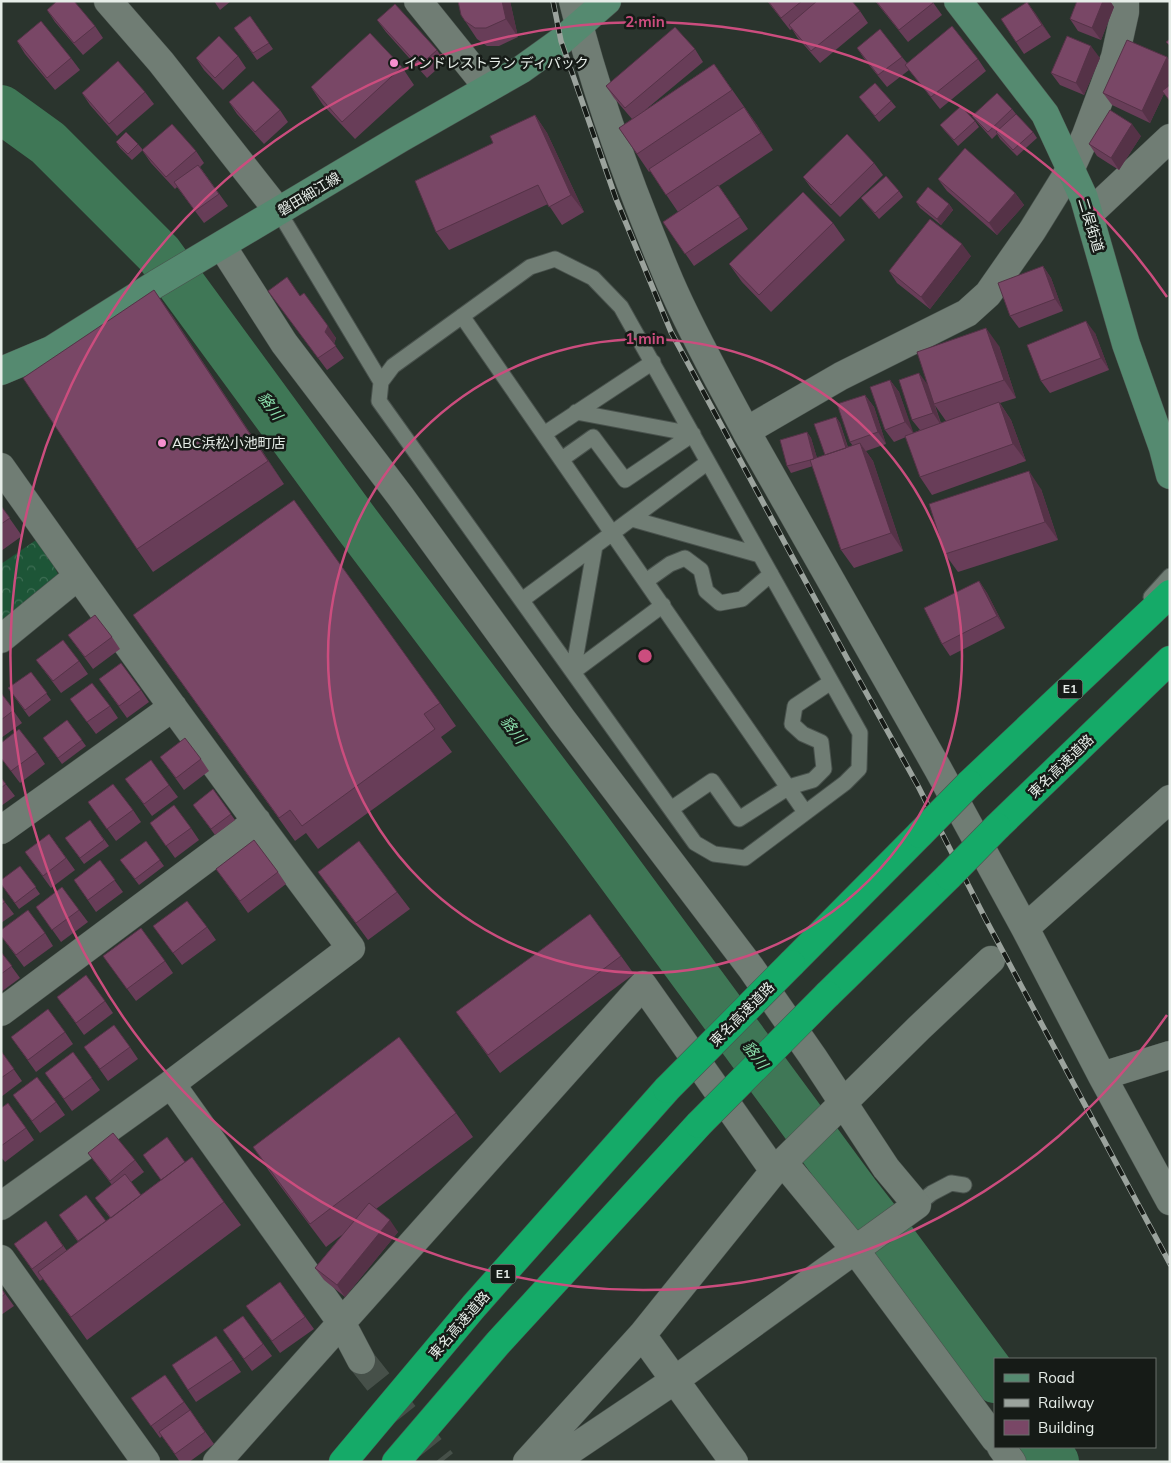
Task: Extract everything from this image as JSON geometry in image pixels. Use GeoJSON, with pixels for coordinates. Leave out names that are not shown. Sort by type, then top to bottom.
{"type":"FeatureCollection","features":[{"type":"Feature","properties":{"kind":"highway","name":"東名高速道路"},"geometry":{"type":"LineString","coordinates":[[343,1462],[474,1306],[667,1089],[969,784],[1170,594]]}},
{"type":"Feature","properties":{"kind":"highway","name":"東名高速道路"},"geometry":{"type":"LineString","coordinates":[[396,1462],[498,1343],[699,1124],[997,827],[1170,660]]}},
{"type":"Feature","properties":{"kind":"main road","name":"磐田細江線"},"geometry":{"type":"LineString","coordinates":[[1,371],[51,350],[156,284],[401,138],[522,69],[561,40],[576,13],[607,1]]}},
{"type":"Feature","properties":{"kind":"main road","name":"二俣街道"},"geometry":{"type":"LineString","coordinates":[[958,1],[1046,114],[1071,168],[1084,198],[1126,344],[1166,445],[1170,475]]}},
{"type":"Feature","properties":{"kind":"street"},"geometry":{"type":"LineString","coordinates":[[108,1],[161,62],[279,212]]}},
{"type":"Feature","properties":{"kind":"street"},"geometry":{"type":"LineString","coordinates":[[418,1],[488,88]]}},
{"type":"Feature","properties":{"kind":"street"},"geometry":{"type":"LineString","coordinates":[[746,432],[841,376],[967,313],[996,284],[1071,168],[1086,135],[1115,57],[1126,12],[1125,1]]}},
{"type":"Feature","properties":{"kind":"street"},"geometry":{"type":"LineString","coordinates":[[576,13],[596,87],[670,283],[746,432],[938,769],[1170,1201]]}},
{"type":"Feature","properties":{"kind":"street"},"geometry":{"type":"LineString","coordinates":[[1089,214],[1170,138]]}},
{"type":"Feature","properties":{"kind":"street"},"geometry":{"type":"LineString","coordinates":[[214,250],[401,497],[562,719],[751,968],[913,1208],[675,1380],[553,1462]]}},
{"type":"Feature","properties":{"kind":"street"},"geometry":{"type":"LineString","coordinates":[[1,468],[173,707],[351,948],[171,1084],[1,1206]]}},
{"type":"Feature","properties":{"kind":"street"},"geometry":{"type":"LineString","coordinates":[[1,639],[78,576]]}},
{"type":"Feature","properties":{"kind":"street"},"geometry":{"type":"LineString","coordinates":[[1,830],[173,707]]}},
{"type":"Feature","properties":{"kind":"street"},"geometry":{"type":"LineString","coordinates":[[1025,928],[1170,799]]}},
{"type":"Feature","properties":{"kind":"street"},"geometry":{"type":"LineString","coordinates":[[1,1012],[257,821]]}},
{"type":"Feature","properties":{"kind":"street"},"geometry":{"type":"LineString","coordinates":[[527,1462],[642,1336],[780,1164],[991,960]]}},
{"type":"Feature","properties":{"kind":"street"},"geometry":{"type":"LineString","coordinates":[[217,1462],[643,985],[780,1164],[855,1250],[994,1438]]}},
{"type":"Feature","properties":{"kind":"street"},"geometry":{"type":"LineString","coordinates":[[1102,1076],[1170,1055]]}},
{"type":"Feature","properties":{"kind":"street"},"geometry":{"type":"LineString","coordinates":[[171,1084],[341,1322],[361,1360]]}},
{"type":"Feature","properties":{"kind":"street"},"geometry":{"type":"LineString","coordinates":[[1,1259],[146,1462]]}},
{"type":"Feature","properties":{"kind":"street"},"geometry":{"type":"LineString","coordinates":[[642,1336],[734,1462]]}},
{"type":"Feature","properties":{"kind":"street"},"geometry":{"type":"LineString","coordinates":[[1002,1448],[1012,1462]]}},
{"type":"Feature","properties":{"kind":"lane"},"geometry":{"type":"LineString","coordinates":[[279,212],[381,382]]}},
{"type":"Feature","properties":{"kind":"lane"},"geometry":{"type":"LineString","coordinates":[[555,259],[592,278],[621,307],[860,734],[859,769],[845,782],[745,858],[714,854],[695,843],[378,401],[381,382],[392,366],[462,316],[530,267],[555,259]]}},
{"type":"Feature","properties":{"kind":"lane"},"geometry":{"type":"LineString","coordinates":[[462,316],[805,812]]}},
{"type":"Feature","properties":{"kind":"lane"},"geometry":{"type":"LineString","coordinates":[[544,434],[652,362]]}},
{"type":"Feature","properties":{"kind":"lane"},"geometry":{"type":"LineString","coordinates":[[576,412],[693,434]]}},
{"type":"Feature","properties":{"kind":"lane"},"geometry":{"type":"LineString","coordinates":[[562,459],[593,437],[625,480],[693,434]]}},
{"type":"Feature","properties":{"kind":"lane"},"geometry":{"type":"LineString","coordinates":[[522,600],[708,462]]}},
{"type":"Feature","properties":{"kind":"lane"},"geometry":{"type":"LineString","coordinates":[[632,518],[760,555]]}},
{"type":"Feature","properties":{"kind":"lane"},"geometry":{"type":"LineString","coordinates":[[573,672],[595,546]]}},
{"type":"Feature","properties":{"kind":"lane"},"geometry":{"type":"LineString","coordinates":[[646,581],[670,564],[685,558],[701,570],[706,591],[720,602],[742,598],[771,574]]}},
{"type":"Feature","properties":{"kind":"lane"},"geometry":{"type":"LineString","coordinates":[[1045,712],[1170,576]]}},
{"type":"Feature","properties":{"kind":"lane"},"geometry":{"type":"LineString","coordinates":[[573,672],[663,605]]}},
{"type":"Feature","properties":{"kind":"lane"},"geometry":{"type":"LineString","coordinates":[[1080,748],[1170,678]]}},
{"type":"Feature","properties":{"kind":"lane"},"geometry":{"type":"LineString","coordinates":[[671,809],[712,781],[739,819],[789,788],[813,780],[824,769],[821,742],[803,734],[792,724],[795,706],[832,682]]}},
{"type":"Feature","properties":{"kind":"lane"},"geometry":{"type":"LineString","coordinates":[[913,1208],[942,1186],[951,1183],[964,1185]]}},
{"type":"Feature","properties":{"kind":"green space"},"geometry":{"type":"Polygon","coordinates":[[[39,538],[59,576],[1,624],[1,564],[39,538]]]}},
{"type":"Feature","properties":{"kind":"building"},"geometry":{"type":"Polygon","coordinates":[[[57,1],[74,1],[95,26],[74,43],[47,10],[57,1]]]}},
{"type":"Feature","properties":{"kind":"building"},"geometry":{"type":"Polygon","coordinates":[[[458,1],[502,1],[506,19],[486,28],[475,28],[465,21],[461,15],[458,1]]]}},
{"type":"Feature","properties":{"kind":"building"},"geometry":{"type":"Polygon","coordinates":[[[768,1],[802,1],[781,18],[768,1]]]}},
{"type":"Feature","properties":{"kind":"building"},"geometry":{"type":"Polygon","coordinates":[[[817,1],[852,1],[860,11],[811,51],[789,25],[817,1]]]}},
{"type":"Feature","properties":{"kind":"building"},"geometry":{"type":"Polygon","coordinates":[[[876,1],[932,1],[933,3],[899,30],[876,1]]]}},
{"type":"Feature","properties":{"kind":"building"},"geometry":{"type":"Polygon","coordinates":[[[1077,1],[1103,1],[1092,28],[1070,19],[1077,1]]]}},
{"type":"Feature","properties":{"kind":"building"},"geometry":{"type":"Polygon","coordinates":[[[1027,2],[1042,25],[1016,42],[1001,19],[1027,2]]]}},
{"type":"Feature","properties":{"kind":"building"},"geometry":{"type":"Polygon","coordinates":[[[395,4],[437,50],[419,66],[377,20],[395,4]]]}},
{"type":"Feature","properties":{"kind":"building"},"geometry":{"type":"Polygon","coordinates":[[[250,16],[269,43],[253,53],[234,28],[250,16]]]}},
{"type":"Feature","properties":{"kind":"building"},"geometry":{"type":"Polygon","coordinates":[[[41,21],[71,58],[47,78],[17,41],[41,21]]]}},
{"type":"Feature","properties":{"kind":"building"},"geometry":{"type":"Polygon","coordinates":[[[952,26],[978,59],[931,97],[905,65],[952,26]]]}},
{"type":"Feature","properties":{"kind":"building"},"geometry":{"type":"Polygon","coordinates":[[[675,27],[695,49],[625,108],[606,86],[675,27]]]}},
{"type":"Feature","properties":{"kind":"building"},"geometry":{"type":"Polygon","coordinates":[[[880,29],[902,57],[878,75],[857,48],[880,29]]]}},
{"type":"Feature","properties":{"kind":"building"},"geometry":{"type":"Polygon","coordinates":[[[370,33],[402,67],[342,122],[311,87],[370,33]]]}},
{"type":"Feature","properties":{"kind":"building"},"geometry":{"type":"Polygon","coordinates":[[[219,36],[238,56],[215,78],[196,58],[219,36]]]}},
{"type":"Feature","properties":{"kind":"building"},"geometry":{"type":"Polygon","coordinates":[[[1067,36],[1091,46],[1076,83],[1051,73],[1067,36]]]}},
{"type":"Feature","properties":{"kind":"building"},"geometry":{"type":"Polygon","coordinates":[[[1127,40],[1167,57],[1142,111],[1103,93],[1127,40]]]}},
{"type":"Feature","properties":{"kind":"building"},"geometry":{"type":"Polygon","coordinates":[[[118,61],[145,92],[109,124],[82,93],[118,61]]]}},
{"type":"Feature","properties":{"kind":"building"},"geometry":{"type":"Polygon","coordinates":[[[714,64],[732,90],[637,154],[619,128],[714,64]]]}},
{"type":"Feature","properties":{"kind":"building"},"geometry":{"type":"Polygon","coordinates":[[[253,81],[280,110],[255,132],[229,102],[253,81]]]}},
{"type":"Feature","properties":{"kind":"building"},"geometry":{"type":"Polygon","coordinates":[[[875,83],[891,101],[875,116],[859,97],[875,83]]]}},
{"type":"Feature","properties":{"kind":"building"},"geometry":{"type":"Polygon","coordinates":[[[1170,85],[1170,101],[1162,91],[1170,85]]]}},
{"type":"Feature","properties":{"kind":"building"},"geometry":{"type":"Polygon","coordinates":[[[997,93],[1012,109],[988,132],[972,116],[997,93]]]}},
{"type":"Feature","properties":{"kind":"building"},"geometry":{"type":"Polygon","coordinates":[[[961,106],[975,121],[954,140],[940,125],[961,106]]]}},
{"type":"Feature","properties":{"kind":"building"},"geometry":{"type":"Polygon","coordinates":[[[744,107],[761,133],[666,195],[649,169],[744,107]]]}},
{"type":"Feature","properties":{"kind":"building"},"geometry":{"type":"Polygon","coordinates":[[[1110,110],[1132,124],[1111,158],[1089,144],[1110,110]]]}},
{"type":"Feature","properties":{"kind":"building"},"geometry":{"type":"Polygon","coordinates":[[[1016,114],[1033,132],[1013,150],[996,132],[1016,114]]]}},
{"type":"Feature","properties":{"kind":"building"},"geometry":{"type":"Polygon","coordinates":[[[535,115],[571,195],[549,207],[538,185],[436,232],[415,181],[493,143],[490,136],[535,115]]]}},
{"type":"Feature","properties":{"kind":"building"},"geometry":{"type":"Polygon","coordinates":[[[172,124],[196,151],[166,177],[142,150],[172,124]]]}},
{"type":"Feature","properties":{"kind":"building"},"geometry":{"type":"Polygon","coordinates":[[[126,132],[138,144],[128,154],[116,142],[126,132]]]}},
{"type":"Feature","properties":{"kind":"building"},"geometry":{"type":"Polygon","coordinates":[[[847,134],[874,163],[831,205],[803,177],[847,134]]]}},
{"type":"Feature","properties":{"kind":"building"},"geometry":{"type":"Polygon","coordinates":[[[965,148],[1015,193],[989,223],[938,179],[965,148]]]}},
{"type":"Feature","properties":{"kind":"building"},"geometry":{"type":"Polygon","coordinates":[[[198,165],[219,194],[195,211],[174,182],[198,165]]]}},
{"type":"Feature","properties":{"kind":"building"},"geometry":{"type":"Polygon","coordinates":[[[886,176],[899,191],[875,213],[861,198],[886,176]]]}},
{"type":"Feature","properties":{"kind":"building"},"geometry":{"type":"Polygon","coordinates":[[[718,185],[740,217],[685,254],[663,222],[718,185]]]}},
{"type":"Feature","properties":{"kind":"building"},"geometry":{"type":"Polygon","coordinates":[[[928,187],[949,204],[937,219],[916,202],[928,187]]]}},
{"type":"Feature","properties":{"kind":"building"},"geometry":{"type":"Polygon","coordinates":[[[803,192],[833,223],[759,295],[729,264],[803,192]]]}},
{"type":"Feature","properties":{"kind":"building"},"geometry":{"type":"Polygon","coordinates":[[[930,219],[962,244],[921,297],[889,271],[930,219]]]}},
{"type":"Feature","properties":{"kind":"building"},"geometry":{"type":"Polygon","coordinates":[[[1043,266],[1055,299],[1010,316],[998,283],[1043,266]]]}},
{"type":"Feature","properties":{"kind":"building"},"geometry":{"type":"Polygon","coordinates":[[[287,277],[300,296],[304,293],[328,326],[325,332],[336,346],[318,358],[268,291],[287,277]]]}},
{"type":"Feature","properties":{"kind":"building","name":"ABC浜松小池町店"},"geometry":{"type":"Polygon","coordinates":[[[154,290],[268,461],[137,549],[23,378],[154,290]]]}},
{"type":"Feature","properties":{"kind":"building"},"geometry":{"type":"Polygon","coordinates":[[[1086,321],[1101,358],[1041,381],[1027,345],[1086,321]]]}},
{"type":"Feature","properties":{"kind":"building"},"geometry":{"type":"Polygon","coordinates":[[[986,328],[1004,380],[934,404],[917,352],[986,328]]]}},
{"type":"Feature","properties":{"kind":"building"},"geometry":{"type":"Polygon","coordinates":[[[919,373],[933,413],[912,420],[899,380],[919,373]]]}},
{"type":"Feature","properties":{"kind":"building"},"geometry":{"type":"Polygon","coordinates":[[[890,380],[905,422],[885,430],[870,387],[890,380]]]}},
{"type":"Feature","properties":{"kind":"building"},"geometry":{"type":"Polygon","coordinates":[[[865,395],[878,432],[850,442],[837,404],[865,395]]]}},
{"type":"Feature","properties":{"kind":"building"},"geometry":{"type":"Polygon","coordinates":[[[999,402],[1013,444],[920,477],[905,436],[999,402]]]}},
{"type":"Feature","properties":{"kind":"building"},"geometry":{"type":"Polygon","coordinates":[[[836,417],[846,448],[825,455],[814,424],[836,417]]]}},
{"type":"Feature","properties":{"kind":"building"},"geometry":{"type":"Polygon","coordinates":[[[807,432],[814,459],[787,466],[780,440],[807,432]]]}},
{"type":"Feature","properties":{"kind":"building"},"geometry":{"type":"Polygon","coordinates":[[[860,443],[891,533],[841,550],[810,460],[860,443]]]}},
{"type":"Feature","properties":{"kind":"building"},"geometry":{"type":"Polygon","coordinates":[[[1029,471],[1045,522],[945,554],[929,504],[1029,471]]]}},
{"type":"Feature","properties":{"kind":"building"},"geometry":{"type":"Polygon","coordinates":[[[294,500],[440,703],[424,714],[435,729],[302,826],[290,810],[279,818],[133,615],[294,500]]]}},
{"type":"Feature","properties":{"kind":"building"},"geometry":{"type":"Polygon","coordinates":[[[1,506],[10,518],[1,524],[1,506]]]}},
{"type":"Feature","properties":{"kind":"building"},"geometry":{"type":"Polygon","coordinates":[[[979,581],[997,616],[942,644],[924,608],[979,581]]]}},
{"type":"Feature","properties":{"kind":"building"},"geometry":{"type":"Polygon","coordinates":[[[95,615],[112,637],[85,657],[68,635],[95,615]]]}},
{"type":"Feature","properties":{"kind":"building"},"geometry":{"type":"Polygon","coordinates":[[[63,640],[79,661],[53,681],[36,660],[63,640]]]}},
{"type":"Feature","properties":{"kind":"building"},"geometry":{"type":"Polygon","coordinates":[[[121,663],[141,690],[119,706],[99,679],[121,663]]]}},
{"type":"Feature","properties":{"kind":"building"},"geometry":{"type":"Polygon","coordinates":[[[31,672],[47,693],[25,710],[8,688],[31,672]]]}},
{"type":"Feature","properties":{"kind":"building"},"geometry":{"type":"Polygon","coordinates":[[[92,683],[110,706],[87,722],[70,699],[92,683]]]}},
{"type":"Feature","properties":{"kind":"building"},"geometry":{"type":"Polygon","coordinates":[[[1,693],[14,710],[1,720],[1,693]]]}},
{"type":"Feature","properties":{"kind":"building"},"geometry":{"type":"Polygon","coordinates":[[[67,720],[82,740],[58,758],[43,738],[67,720]]]}},
{"type":"Feature","properties":{"kind":"building"},"geometry":{"type":"Polygon","coordinates":[[[19,729],[37,752],[11,771],[1,758],[1,743],[19,729]]]}},
{"type":"Feature","properties":{"kind":"building"},"geometry":{"type":"Polygon","coordinates":[[[185,738],[201,759],[176,778],[160,757],[185,738]]]}},
{"type":"Feature","properties":{"kind":"building"},"geometry":{"type":"Polygon","coordinates":[[[151,760],[169,785],[144,804],[125,779],[151,760]]]}},
{"type":"Feature","properties":{"kind":"building"},"geometry":{"type":"Polygon","coordinates":[[[1,778],[6,784],[1,788],[1,778]]]}},
{"type":"Feature","properties":{"kind":"building"},"geometry":{"type":"Polygon","coordinates":[[[113,784],[133,810],[107,829],[88,802],[113,784]]]}},
{"type":"Feature","properties":{"kind":"building"},"geometry":{"type":"Polygon","coordinates":[[[213,789],[231,814],[211,829],[193,805],[213,789]]]}},
{"type":"Feature","properties":{"kind":"building"},"geometry":{"type":"Polygon","coordinates":[[[174,805],[191,828],[166,846],[150,823],[174,805]]]}},
{"type":"Feature","properties":{"kind":"building"},"geometry":{"type":"Polygon","coordinates":[[[90,820],[104,840],[80,858],[65,838],[90,820]]]}},
{"type":"Feature","properties":{"kind":"building"},"geometry":{"type":"Polygon","coordinates":[[[49,834],[66,858],[43,876],[25,852],[49,834]]]}},
{"type":"Feature","properties":{"kind":"building"},"geometry":{"type":"Polygon","coordinates":[[[254,840],[278,872],[240,901],[216,869],[254,840]]]}},
{"type":"Feature","properties":{"kind":"building"},"geometry":{"type":"Polygon","coordinates":[[[146,841],[160,860],[135,879],[120,860],[146,841]]]}},
{"type":"Feature","properties":{"kind":"building"},"geometry":{"type":"Polygon","coordinates":[[[359,841],[397,892],[356,923],[318,872],[359,841]]]}},
{"type":"Feature","properties":{"kind":"building"},"geometry":{"type":"Polygon","coordinates":[[[100,860],[115,880],[88,900],[74,880],[100,860]]]}},
{"type":"Feature","properties":{"kind":"building"},"geometry":{"type":"Polygon","coordinates":[[[20,866],[36,887],[15,903],[1,884],[1,880],[20,866]]]}},
{"type":"Feature","properties":{"kind":"building"},"geometry":{"type":"Polygon","coordinates":[[[62,887],[79,910],[52,930],[36,907],[62,887]]]}},
{"type":"Feature","properties":{"kind":"building"},"geometry":{"type":"Polygon","coordinates":[[[1,897],[5,902],[1,905],[1,897]]]}},
{"type":"Feature","properties":{"kind":"building"},"geometry":{"type":"Polygon","coordinates":[[[187,901],[207,927],[173,953],[153,926],[187,901]]]}},
{"type":"Feature","properties":{"kind":"building"},"geometry":{"type":"Polygon","coordinates":[[[28,910],[45,933],[16,955],[1,936],[1,930],[28,910]]]}},
{"type":"Feature","properties":{"kind":"building"},"geometry":{"type":"Polygon","coordinates":[[[590,914],[621,956],[488,1055],[456,1012],[590,914]]]}},
{"type":"Feature","properties":{"kind":"building"},"geometry":{"type":"Polygon","coordinates":[[[141,928],[165,961],[127,989],[103,956],[141,928]]]}},
{"type":"Feature","properties":{"kind":"building"},"geometry":{"type":"Polygon","coordinates":[[[1,952],[12,966],[1,974],[1,952]]]}},
{"type":"Feature","properties":{"kind":"building"},"geometry":{"type":"Polygon","coordinates":[[[86,975],[105,1001],[76,1023],[57,997],[86,975]]]}},
{"type":"Feature","properties":{"kind":"building"},"geometry":{"type":"Polygon","coordinates":[[[48,1009],[65,1032],[28,1060],[11,1037],[48,1009]]]}},
{"type":"Feature","properties":{"kind":"building"},"geometry":{"type":"Polygon","coordinates":[[[114,1025],[130,1047],[100,1069],[84,1047],[114,1025]]]}},
{"type":"Feature","properties":{"kind":"building"},"geometry":{"type":"Polygon","coordinates":[[[399,1037],[456,1113],[310,1224],[253,1147],[399,1037]]]}},
{"type":"Feature","properties":{"kind":"building"},"geometry":{"type":"Polygon","coordinates":[[[1,1051],[14,1069],[1,1078],[1,1051]]]}},
{"type":"Feature","properties":{"kind":"building"},"geometry":{"type":"Polygon","coordinates":[[[73,1052],[92,1078],[64,1099],[45,1073],[73,1052]]]}},
{"type":"Feature","properties":{"kind":"building"},"geometry":{"type":"Polygon","coordinates":[[[37,1077],[56,1102],[32,1121],[13,1095],[37,1077]]]}},
{"type":"Feature","properties":{"kind":"building"},"geometry":{"type":"Polygon","coordinates":[[[8,1103],[26,1128],[1,1146],[1,1108],[8,1103]]]}},
{"type":"Feature","properties":{"kind":"building"},"geometry":{"type":"Polygon","coordinates":[[[113,1133],[135,1160],[110,1181],[88,1153],[113,1133]]]}},
{"type":"Feature","properties":{"kind":"building"},"geometry":{"type":"Polygon","coordinates":[[[167,1137],[185,1162],[161,1180],[143,1155],[167,1137]]]}},
{"type":"Feature","properties":{"kind":"building"},"geometry":{"type":"Polygon","coordinates":[[[192,1157],[224,1202],[71,1317],[38,1272],[192,1157]]]}},
{"type":"Feature","properties":{"kind":"building"},"geometry":{"type":"Polygon","coordinates":[[[125,1174],[141,1195],[111,1218],[95,1198],[125,1174]]]}},
{"type":"Feature","properties":{"kind":"building"},"geometry":{"type":"Polygon","coordinates":[[[86,1195],[106,1221],[78,1241],[59,1215],[86,1195]]]}},
{"type":"Feature","properties":{"kind":"building"},"geometry":{"type":"Polygon","coordinates":[[[369,1203],[390,1220],[337,1285],[315,1268],[369,1203]]]}},
{"type":"Feature","properties":{"kind":"building"},"geometry":{"type":"Polygon","coordinates":[[[46,1221],[63,1246],[32,1269],[14,1244],[46,1221]]]}},
{"type":"Feature","properties":{"kind":"building"},"geometry":{"type":"Polygon","coordinates":[[[280,1282],[305,1317],[272,1341],[246,1306],[280,1282]]]}},
{"type":"Feature","properties":{"kind":"building"},"geometry":{"type":"Polygon","coordinates":[[[1,1288],[5,1294],[1,1297],[1,1288]]]}},
{"type":"Feature","properties":{"kind":"building"},"geometry":{"type":"Polygon","coordinates":[[[243,1316],[263,1344],[244,1359],[223,1330],[243,1316]]]}},
{"type":"Feature","properties":{"kind":"building"},"geometry":{"type":"Polygon","coordinates":[[[216,1336],[233,1360],[188,1390],[172,1365],[216,1336]]]}},
{"type":"Feature","properties":{"kind":"building"},"geometry":{"type":"Polygon","coordinates":[[[165,1375],[184,1402],[151,1426],[131,1398],[165,1375]]]}},
{"type":"Feature","properties":{"kind":"building"},"geometry":{"type":"Polygon","coordinates":[[[190,1410],[205,1432],[175,1454],[159,1432],[190,1410]]]}},
{"type":"Feature","properties":{"kind":"waterway","name":"貉川"},"geometry":{"type":"LineString","coordinates":[[1,109],[48,143],[159,254],[356,523],[585,826],[994,1378]]}},
{"type":"Feature","properties":{"kind":"waterway","name":"貉川"},"geometry":{"type":"LineString","coordinates":[[1045,1448],[1055,1462]]}},
{"type":"Feature","properties":{"kind":"tunnel"},"geometry":{"type":"LineString","coordinates":[[361,1360],[442,1462]]}},
{"type":"Feature","properties":{"kind":"railway"},"geometry":{"type":"LineString","coordinates":[[553,1],[561,41],[616,199],[671,332],[918,786],[985,918],[1170,1264]]}},
{"type":"Feature","properties":{"kind":"place","name":"インドレストラン ディパック"},"geometry":{"type":"Point","coordinates":[394,63]}},
{"type":"Feature","properties":{"kind":"place","name":"ABC浜松小池町店"},"geometry":{"type":"Point","coordinates":[162,443]}}]}
